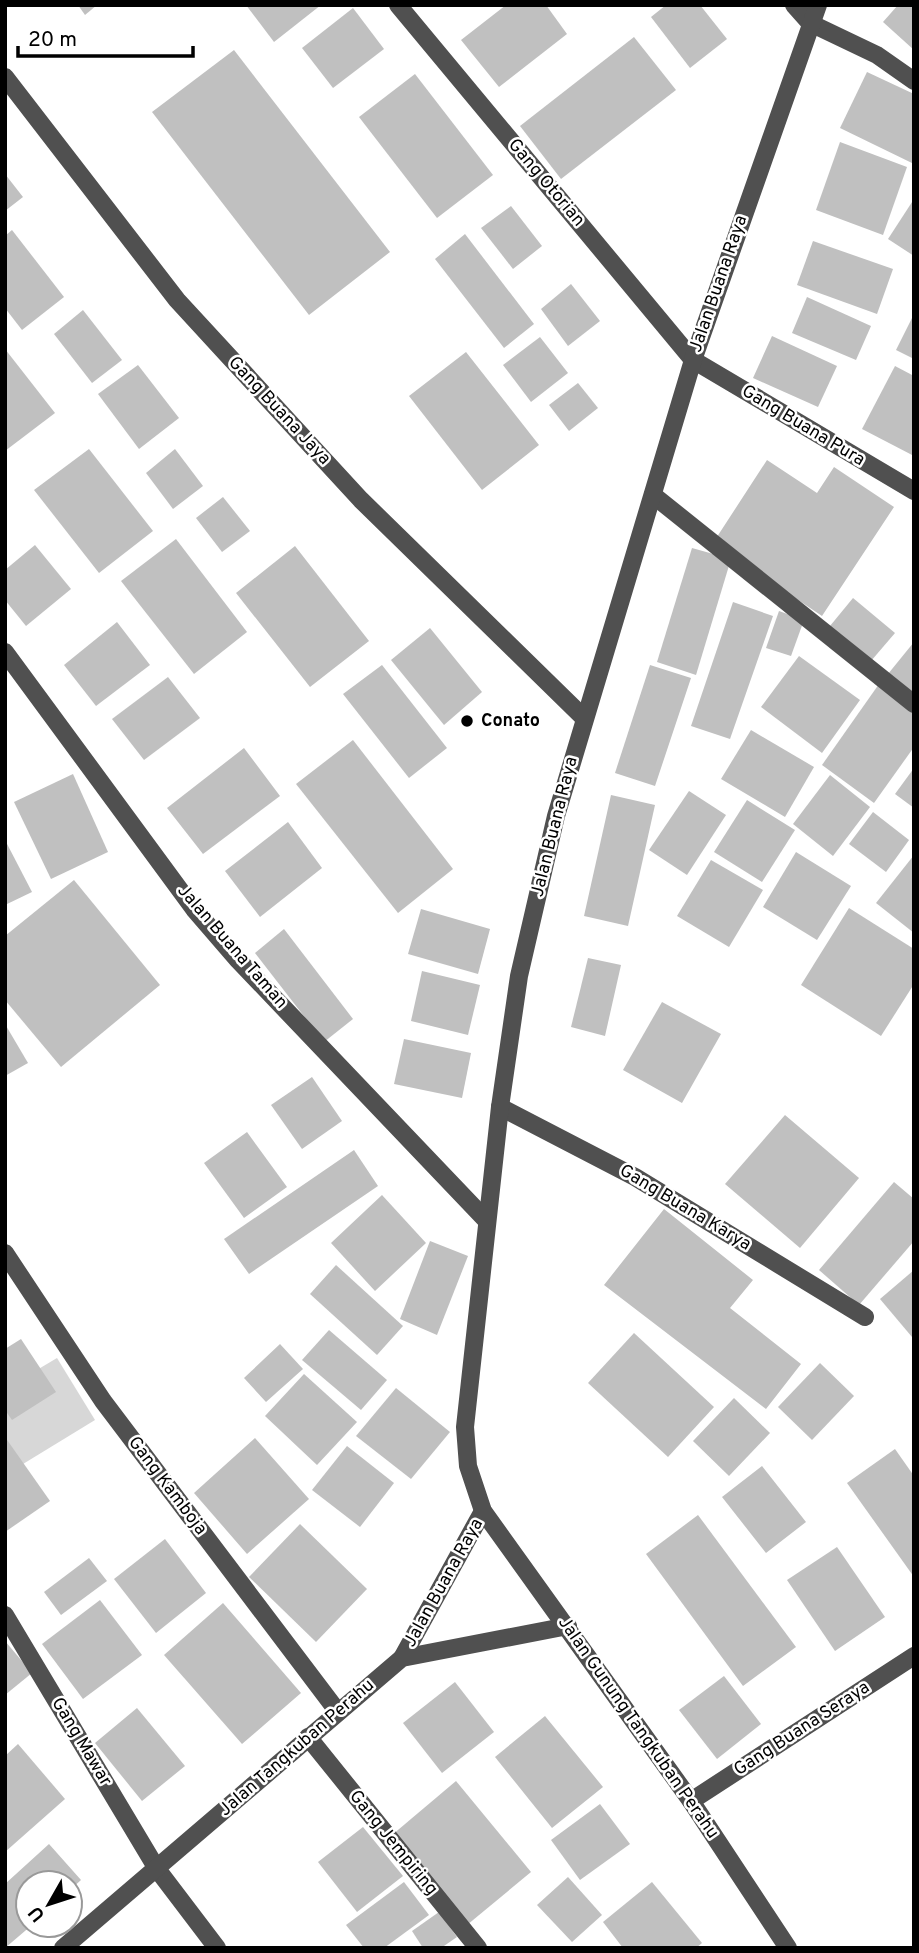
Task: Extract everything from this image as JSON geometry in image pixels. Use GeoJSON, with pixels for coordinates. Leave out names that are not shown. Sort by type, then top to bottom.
{"type":"FeatureCollection","features":[{"type":"Feature","properties":{"kind":"street","name":"Gang Otorian"},"geometry":{"type":"LineString","coordinates":[[398,5],[692,360]]}},
{"type":"Feature","properties":{"kind":"street"},"geometry":{"type":"LineString","coordinates":[[794,5],[810,23],[877,55],[914,81]]}},
{"type":"Feature","properties":{"kind":"street","name":"Jalan Buana Raya"},"geometry":{"type":"LineString","coordinates":[[402,1658],[483,1511],[468,1466],[465,1427],[486,1220],[520,976],[556,816],[583,717],[653,495],[692,360],[818,5]]}},
{"type":"Feature","properties":{"kind":"street","name":"Gang Buana Jaya"},"geometry":{"type":"LineString","coordinates":[[5,78],[177,300],[361,500],[583,717]]}},
{"type":"Feature","properties":{"kind":"street","name":"Gang Buana Pura"},"geometry":{"type":"LineString","coordinates":[[692,360],[914,491]]}},
{"type":"Feature","properties":{"kind":"street"},"geometry":{"type":"LineString","coordinates":[[653,495],[914,704]]}},
{"type":"Feature","properties":{"kind":"street","name":"Jalan Buana Taman"},"geometry":{"type":"LineString","coordinates":[[5,652],[194,909],[238,960],[486,1220]]}},
{"type":"Feature","properties":{"kind":"street","name":"Gang Buana Karya"},"geometry":{"type":"LineString","coordinates":[[500,1107],[635,1177],[865,1317]]}},
{"type":"Feature","properties":{"kind":"street","name":"Gang Kamboja"},"geometry":{"type":"LineString","coordinates":[[5,1253],[103,1401],[338,1712]]}},
{"type":"Feature","properties":{"kind":"street","name":"Jalan Gunung Tangkuban Perahu"},"geometry":{"type":"LineString","coordinates":[[483,1511],[691,1801],[788,1948]]}},
{"type":"Feature","properties":{"kind":"street","name":"Gang Mawar"},"geometry":{"type":"LineString","coordinates":[[5,1615],[157,1869],[217,1948]]}},
{"type":"Feature","properties":{"kind":"street","name":"Jalan Tangkuban Perahu"},"geometry":{"type":"LineString","coordinates":[[64,1948],[402,1658],[568,1626]]}},
{"type":"Feature","properties":{"kind":"street","name":"Gang Buana Seraya"},"geometry":{"type":"LineString","coordinates":[[691,1801],[914,1656]]}},
{"type":"Feature","properties":{"kind":"street","name":"Gang Jempiring"},"geometry":{"type":"LineString","coordinates":[[307,1737],[478,1948]]}},
{"type":"Feature","properties":{"kind":"shaded area"},"geometry":{"type":"Polygon","coordinates":[[[57,1358],[95,1420],[5,1475],[5,1389],[57,1358]]]}},
{"type":"Feature","properties":{"kind":"building"},"geometry":{"type":"Polygon","coordinates":[[[78,5],[97,5],[85,15],[78,5]]]}},
{"type":"Feature","properties":{"kind":"building"},"geometry":{"type":"Polygon","coordinates":[[[246,5],[321,5],[274,42],[246,5]]]}},
{"type":"Feature","properties":{"kind":"building"},"geometry":{"type":"Polygon","coordinates":[[[506,5],[546,5],[567,34],[499,87],[461,40],[506,5]]]}},
{"type":"Feature","properties":{"kind":"building"},"geometry":{"type":"Polygon","coordinates":[[[666,5],[700,5],[727,39],[690,68],[651,17],[666,5]]]}},
{"type":"Feature","properties":{"kind":"building"},"geometry":{"type":"Polygon","coordinates":[[[898,5],[914,5],[914,50],[883,22],[898,5]]]}},
{"type":"Feature","properties":{"kind":"building"},"geometry":{"type":"Polygon","coordinates":[[[353,8],[384,49],[333,88],[302,48],[353,8]]]}},
{"type":"Feature","properties":{"kind":"building"},"geometry":{"type":"Polygon","coordinates":[[[634,37],[676,90],[561,179],[520,126],[634,37]]]}},
{"type":"Feature","properties":{"kind":"building"},"geometry":{"type":"Polygon","coordinates":[[[234,50],[390,252],[309,315],[152,112],[234,50]]]}},
{"type":"Feature","properties":{"kind":"building"},"geometry":{"type":"Polygon","coordinates":[[[867,72],[914,94],[914,164],[840,128],[867,72]]]}},
{"type":"Feature","properties":{"kind":"building"},"geometry":{"type":"Polygon","coordinates":[[[415,74],[493,175],[437,218],[359,117],[415,74]]]}},
{"type":"Feature","properties":{"kind":"building"},"geometry":{"type":"Polygon","coordinates":[[[840,142],[907,167],[883,235],[816,210],[840,142]]]}},
{"type":"Feature","properties":{"kind":"building"},"geometry":{"type":"Polygon","coordinates":[[[5,174],[23,197],[5,211],[5,174]]]}},
{"type":"Feature","properties":{"kind":"building"},"geometry":{"type":"Polygon","coordinates":[[[914,199],[914,256],[888,239],[914,199]]]}},
{"type":"Feature","properties":{"kind":"building"},"geometry":{"type":"Polygon","coordinates":[[[511,206],[542,246],[513,269],[481,228],[511,206]]]}},
{"type":"Feature","properties":{"kind":"building"},"geometry":{"type":"Polygon","coordinates":[[[12,230],[64,297],[22,330],[5,308],[5,236],[12,230]]]}},
{"type":"Feature","properties":{"kind":"building"},"geometry":{"type":"Polygon","coordinates":[[[465,234],[534,324],[504,348],[435,259],[465,234]]]}},
{"type":"Feature","properties":{"kind":"building"},"geometry":{"type":"Polygon","coordinates":[[[813,241],[893,269],[877,314],[797,285],[813,241]]]}},
{"type":"Feature","properties":{"kind":"building"},"geometry":{"type":"Polygon","coordinates":[[[571,284],[600,321],[568,346],[541,309],[571,284]]]}},
{"type":"Feature","properties":{"kind":"building"},"geometry":{"type":"Polygon","coordinates":[[[807,297],[871,326],[856,360],[792,333],[807,297]]]}},
{"type":"Feature","properties":{"kind":"building"},"geometry":{"type":"Polygon","coordinates":[[[83,310],[122,360],[92,383],[54,334],[83,310]]]}},
{"type":"Feature","properties":{"kind":"building"},"geometry":{"type":"Polygon","coordinates":[[[914,314],[914,359],[896,350],[914,314]]]}},
{"type":"Feature","properties":{"kind":"building"},"geometry":{"type":"Polygon","coordinates":[[[772,336],[837,366],[818,407],[753,378],[772,336]]]}},
{"type":"Feature","properties":{"kind":"building"},"geometry":{"type":"Polygon","coordinates":[[[540,337],[568,373],[531,402],[503,365],[540,337]]]}},
{"type":"Feature","properties":{"kind":"building"},"geometry":{"type":"Polygon","coordinates":[[[5,349],[55,413],[5,451],[5,349]]]}},
{"type":"Feature","properties":{"kind":"building"},"geometry":{"type":"Polygon","coordinates":[[[466,352],[539,445],[482,490],[409,396],[466,352]]]}},
{"type":"Feature","properties":{"kind":"building"},"geometry":{"type":"Polygon","coordinates":[[[138,365],[179,418],[139,449],[98,394],[138,365]]]}},
{"type":"Feature","properties":{"kind":"building"},"geometry":{"type":"Polygon","coordinates":[[[895,366],[914,376],[914,456],[862,429],[895,366]]]}},
{"type":"Feature","properties":{"kind":"building"},"geometry":{"type":"Polygon","coordinates":[[[578,383],[598,408],[569,431],[549,405],[578,383]]]}},
{"type":"Feature","properties":{"kind":"building"},"geometry":{"type":"Polygon","coordinates":[[[89,449],[153,531],[99,573],[34,490],[89,449]]]}},
{"type":"Feature","properties":{"kind":"building"},"geometry":{"type":"Polygon","coordinates":[[[175,449],[203,486],[173,509],[146,473],[175,449]]]}},
{"type":"Feature","properties":{"kind":"building"},"geometry":{"type":"Polygon","coordinates":[[[767,460],[817,493],[834,467],[894,507],[822,616],[713,543],[767,460]]]}},
{"type":"Feature","properties":{"kind":"building"},"geometry":{"type":"Polygon","coordinates":[[[223,497],[250,531],[222,552],[196,518],[223,497]]]}},
{"type":"Feature","properties":{"kind":"building"},"geometry":{"type":"Polygon","coordinates":[[[176,539],[247,632],[194,674],[121,581],[176,539]]]}},
{"type":"Feature","properties":{"kind":"building"},"geometry":{"type":"Polygon","coordinates":[[[35,545],[71,589],[26,626],[5,600],[5,570],[35,545]]]}},
{"type":"Feature","properties":{"kind":"building"},"geometry":{"type":"Polygon","coordinates":[[[295,546],[369,641],[310,687],[236,593],[295,546]]]}},
{"type":"Feature","properties":{"kind":"building"},"geometry":{"type":"Polygon","coordinates":[[[692,548],[731,559],[696,675],[657,662],[692,548]]]}},
{"type":"Feature","properties":{"kind":"building"},"geometry":{"type":"Polygon","coordinates":[[[853,598],[895,633],[871,661],[830,626],[853,598]]]}},
{"type":"Feature","properties":{"kind":"building"},"geometry":{"type":"Polygon","coordinates":[[[733,602],[773,616],[730,739],[691,726],[733,602]]]}},
{"type":"Feature","properties":{"kind":"building"},"geometry":{"type":"Polygon","coordinates":[[[779,611],[804,620],[791,656],[766,648],[779,611]]]}},
{"type":"Feature","properties":{"kind":"building"},"geometry":{"type":"Polygon","coordinates":[[[117,622],[150,665],[96,706],[64,665],[117,622]]]}},
{"type":"Feature","properties":{"kind":"building"},"geometry":{"type":"Polygon","coordinates":[[[430,628],[482,692],[444,725],[391,660],[430,628]]]}},
{"type":"Feature","properties":{"kind":"building"},"geometry":{"type":"Polygon","coordinates":[[[914,642],[914,695],[888,674],[914,642]]]}},
{"type":"Feature","properties":{"kind":"building"},"geometry":{"type":"Polygon","coordinates":[[[799,656],[860,700],[822,753],[761,707],[799,656]]]}},
{"type":"Feature","properties":{"kind":"building"},"geometry":{"type":"Polygon","coordinates":[[[382,665],[447,748],[409,778],[343,694],[382,665]]]}},
{"type":"Feature","properties":{"kind":"building"},"geometry":{"type":"Polygon","coordinates":[[[650,665],[691,678],[655,786],[615,773],[650,665]]]}},
{"type":"Feature","properties":{"kind":"building"},"geometry":{"type":"Polygon","coordinates":[[[168,677],[200,718],[144,760],[112,719],[168,677]]]}},
{"type":"Feature","properties":{"kind":"building"},"geometry":{"type":"Polygon","coordinates":[[[879,684],[914,709],[914,747],[874,803],[822,765],[879,684]]]}},
{"type":"Feature","properties":{"kind":"building"},"geometry":{"type":"Polygon","coordinates":[[[751,730],[814,767],[785,817],[721,779],[751,730]]]}},
{"type":"Feature","properties":{"kind":"building"},"geometry":{"type":"Polygon","coordinates":[[[353,740],[453,869],[398,913],[296,784],[353,740]]]}},
{"type":"Feature","properties":{"kind":"building"},"geometry":{"type":"Polygon","coordinates":[[[244,748],[280,796],[203,854],[167,808],[244,748]]]}},
{"type":"Feature","properties":{"kind":"building"},"geometry":{"type":"Polygon","coordinates":[[[914,768],[914,808],[895,794],[914,768]]]}},
{"type":"Feature","properties":{"kind":"building"},"geometry":{"type":"Polygon","coordinates":[[[73,774],[108,852],[51,879],[14,802],[73,774]]]}},
{"type":"Feature","properties":{"kind":"building"},"geometry":{"type":"Polygon","coordinates":[[[830,775],[870,807],[833,856],[793,824],[830,775]]]}},
{"type":"Feature","properties":{"kind":"building"},"geometry":{"type":"Polygon","coordinates":[[[689,791],[726,815],[687,875],[649,850],[689,791]]]}},
{"type":"Feature","properties":{"kind":"building"},"geometry":{"type":"Polygon","coordinates":[[[611,795],[655,805],[628,926],[584,916],[611,795]]]}},
{"type":"Feature","properties":{"kind":"building"},"geometry":{"type":"Polygon","coordinates":[[[747,800],[795,830],[762,882],[714,852],[747,800]]]}},
{"type":"Feature","properties":{"kind":"building"},"geometry":{"type":"Polygon","coordinates":[[[873,812],[909,840],[886,872],[849,844],[873,812]]]}},
{"type":"Feature","properties":{"kind":"building"},"geometry":{"type":"Polygon","coordinates":[[[288,822],[322,868],[260,917],[225,871],[288,822]]]}},
{"type":"Feature","properties":{"kind":"building"},"geometry":{"type":"Polygon","coordinates":[[[5,840],[32,892],[5,905],[5,840]]]}},
{"type":"Feature","properties":{"kind":"building"},"geometry":{"type":"Polygon","coordinates":[[[796,852],[851,886],[817,940],[763,907],[796,852]]]}},
{"type":"Feature","properties":{"kind":"building"},"geometry":{"type":"Polygon","coordinates":[[[914,855],[914,933],[876,903],[914,855]]]}},
{"type":"Feature","properties":{"kind":"building"},"geometry":{"type":"Polygon","coordinates":[[[711,860],[763,890],[729,947],[677,916],[711,860]]]}},
{"type":"Feature","properties":{"kind":"building"},"geometry":{"type":"Polygon","coordinates":[[[74,880],[160,985],[61,1067],[5,1000],[5,936],[74,880]]]}},
{"type":"Feature","properties":{"kind":"building"},"geometry":{"type":"Polygon","coordinates":[[[849,908],[914,949],[914,984],[881,1036],[801,985],[849,908]]]}},
{"type":"Feature","properties":{"kind":"building"},"geometry":{"type":"Polygon","coordinates":[[[421,909],[490,929],[478,974],[408,954],[421,909]]]}},
{"type":"Feature","properties":{"kind":"building"},"geometry":{"type":"Polygon","coordinates":[[[284,929],[353,1019],[324,1042],[255,953],[284,929]]]}},
{"type":"Feature","properties":{"kind":"building"},"geometry":{"type":"Polygon","coordinates":[[[588,958],[621,965],[605,1036],[571,1027],[588,958]]]}},
{"type":"Feature","properties":{"kind":"building"},"geometry":{"type":"Polygon","coordinates":[[[422,971],[480,985],[468,1035],[411,1021],[422,971]]]}},
{"type":"Feature","properties":{"kind":"building"},"geometry":{"type":"Polygon","coordinates":[[[662,1002],[721,1034],[682,1103],[623,1070],[662,1002]]]}},
{"type":"Feature","properties":{"kind":"building"},"geometry":{"type":"Polygon","coordinates":[[[5,1024],[28,1063],[5,1076],[5,1024]]]}},
{"type":"Feature","properties":{"kind":"building"},"geometry":{"type":"Polygon","coordinates":[[[404,1039],[471,1053],[462,1098],[394,1084],[404,1039]]]}},
{"type":"Feature","properties":{"kind":"building"},"geometry":{"type":"Polygon","coordinates":[[[312,1077],[342,1121],[302,1149],[271,1105],[312,1077]]]}},
{"type":"Feature","properties":{"kind":"building"},"geometry":{"type":"Polygon","coordinates":[[[785,1115],[859,1178],[800,1248],[725,1184],[785,1115]]]}},
{"type":"Feature","properties":{"kind":"building"},"geometry":{"type":"Polygon","coordinates":[[[247,1132],[287,1187],[244,1218],[204,1163],[247,1132]]]}},
{"type":"Feature","properties":{"kind":"building"},"geometry":{"type":"Polygon","coordinates":[[[354,1150],[378,1186],[249,1274],[224,1239],[354,1150]]]}},
{"type":"Feature","properties":{"kind":"building"},"geometry":{"type":"Polygon","coordinates":[[[894,1182],[914,1199],[914,1241],[859,1305],[819,1270],[894,1182]]]}},
{"type":"Feature","properties":{"kind":"building"},"geometry":{"type":"Polygon","coordinates":[[[382,1195],[426,1243],[375,1291],[331,1243],[382,1195]]]}},
{"type":"Feature","properties":{"kind":"building"},"geometry":{"type":"Polygon","coordinates":[[[664,1209],[753,1280],[730,1308],[801,1364],[766,1409],[604,1285],[664,1209]]]}},
{"type":"Feature","properties":{"kind":"building"},"geometry":{"type":"Polygon","coordinates":[[[430,1241],[468,1256],[437,1335],[400,1319],[430,1241]]]}},
{"type":"Feature","properties":{"kind":"building"},"geometry":{"type":"Polygon","coordinates":[[[336,1265],[403,1326],[377,1355],[310,1294],[336,1265]]]}},
{"type":"Feature","properties":{"kind":"building"},"geometry":{"type":"Polygon","coordinates":[[[914,1270],[914,1335],[912,1337],[880,1299],[914,1270]]]}},
{"type":"Feature","properties":{"kind":"building"},"geometry":{"type":"Polygon","coordinates":[[[329,1330],[387,1380],[361,1410],[302,1360],[329,1330]]]}},
{"type":"Feature","properties":{"kind":"building"},"geometry":{"type":"Polygon","coordinates":[[[634,1333],[714,1407],[668,1457],[588,1383],[634,1333]]]}},
{"type":"Feature","properties":{"kind":"building"},"geometry":{"type":"Polygon","coordinates":[[[21,1339],[56,1392],[12,1420],[5,1410],[5,1349],[21,1339]]]}},
{"type":"Feature","properties":{"kind":"building"},"geometry":{"type":"Polygon","coordinates":[[[280,1344],[303,1369],[266,1402],[244,1378],[280,1344]]]}},
{"type":"Feature","properties":{"kind":"building"},"geometry":{"type":"Polygon","coordinates":[[[820,1363],[854,1396],[812,1440],[778,1407],[820,1363]]]}},
{"type":"Feature","properties":{"kind":"building"},"geometry":{"type":"Polygon","coordinates":[[[304,1374],[357,1422],[317,1465],[265,1416],[304,1374]]]}},
{"type":"Feature","properties":{"kind":"building"},"geometry":{"type":"Polygon","coordinates":[[[396,1388],[450,1432],[411,1479],[356,1436],[396,1388]]]}},
{"type":"Feature","properties":{"kind":"building"},"geometry":{"type":"Polygon","coordinates":[[[734,1398],[770,1433],[729,1476],[693,1441],[734,1398]]]}},
{"type":"Feature","properties":{"kind":"building"},"geometry":{"type":"Polygon","coordinates":[[[5,1437],[50,1501],[5,1532],[5,1437]]]}},
{"type":"Feature","properties":{"kind":"building"},"geometry":{"type":"Polygon","coordinates":[[[255,1438],[309,1499],[247,1554],[194,1493],[255,1438]]]}},
{"type":"Feature","properties":{"kind":"building"},"geometry":{"type":"Polygon","coordinates":[[[347,1446],[394,1483],[360,1527],[312,1490],[347,1446]]]}},
{"type":"Feature","properties":{"kind":"building"},"geometry":{"type":"Polygon","coordinates":[[[895,1449],[914,1476],[914,1577],[847,1483],[895,1449]]]}},
{"type":"Feature","properties":{"kind":"building"},"geometry":{"type":"Polygon","coordinates":[[[762,1466],[806,1522],[766,1553],[722,1497],[762,1466]]]}},
{"type":"Feature","properties":{"kind":"building"},"geometry":{"type":"Polygon","coordinates":[[[698,1515],[796,1647],[743,1686],[646,1554],[698,1515]]]}},
{"type":"Feature","properties":{"kind":"building"},"geometry":{"type":"Polygon","coordinates":[[[300,1524],[367,1589],[316,1642],[249,1577],[300,1524]]]}},
{"type":"Feature","properties":{"kind":"building"},"geometry":{"type":"Polygon","coordinates":[[[165,1539],[206,1593],[156,1633],[114,1579],[165,1539]]]}},
{"type":"Feature","properties":{"kind":"building"},"geometry":{"type":"Polygon","coordinates":[[[837,1547],[885,1617],[835,1651],[787,1580],[837,1547]]]}},
{"type":"Feature","properties":{"kind":"building"},"geometry":{"type":"Polygon","coordinates":[[[89,1558],[107,1581],[61,1615],[44,1592],[89,1558]]]}},
{"type":"Feature","properties":{"kind":"building"},"geometry":{"type":"Polygon","coordinates":[[[100,1600],[142,1655],[83,1699],[42,1644],[100,1600]]]}},
{"type":"Feature","properties":{"kind":"building"},"geometry":{"type":"Polygon","coordinates":[[[223,1603],[301,1693],[242,1744],[164,1655],[223,1603]]]}},
{"type":"Feature","properties":{"kind":"building"},"geometry":{"type":"Polygon","coordinates":[[[5,1641],[32,1673],[5,1695],[5,1641]]]}},
{"type":"Feature","properties":{"kind":"building"},"geometry":{"type":"Polygon","coordinates":[[[724,1676],[761,1724],[717,1759],[679,1710],[724,1676]]]}},
{"type":"Feature","properties":{"kind":"building"},"geometry":{"type":"Polygon","coordinates":[[[455,1682],[494,1732],[442,1773],[403,1723],[455,1682]]]}},
{"type":"Feature","properties":{"kind":"building"},"geometry":{"type":"Polygon","coordinates":[[[137,1708],[185,1766],[142,1801],[95,1743],[137,1708]]]}},
{"type":"Feature","properties":{"kind":"building"},"geometry":{"type":"Polygon","coordinates":[[[545,1716],[603,1787],[552,1828],[495,1757],[545,1716]]]}},
{"type":"Feature","properties":{"kind":"building"},"geometry":{"type":"Polygon","coordinates":[[[18,1744],[65,1799],[5,1852],[5,1756],[18,1744]]]}},
{"type":"Feature","properties":{"kind":"building"},"geometry":{"type":"Polygon","coordinates":[[[456,1781],[531,1872],[467,1925],[392,1835],[456,1781]]]}},
{"type":"Feature","properties":{"kind":"building"},"geometry":{"type":"Polygon","coordinates":[[[600,1804],[630,1844],[580,1880],[551,1840],[600,1804]]]}},
{"type":"Feature","properties":{"kind":"building"},"geometry":{"type":"Polygon","coordinates":[[[363,1827],[403,1876],[357,1912],[318,1862],[363,1827]]]}},
{"type":"Feature","properties":{"kind":"building"},"geometry":{"type":"Polygon","coordinates":[[[49,1844],[71,1869],[22,1869],[49,1844]]]}},
{"type":"Feature","properties":{"kind":"building"},"geometry":{"type":"Polygon","coordinates":[[[14,1876],[16,1939],[5,1948],[5,1884],[14,1876]]]}},
{"type":"Feature","properties":{"kind":"building"},"geometry":{"type":"Polygon","coordinates":[[[568,1877],[602,1915],[572,1942],[537,1905],[568,1877]]]}},
{"type":"Feature","properties":{"kind":"building"},"geometry":{"type":"Polygon","coordinates":[[[404,1882],[429,1915],[384,1948],[364,1948],[346,1925],[404,1882]]]}},
{"type":"Feature","properties":{"kind":"building"},"geometry":{"type":"Polygon","coordinates":[[[652,1882],[702,1943],[696,1948],[623,1948],[603,1922],[652,1882]]]}},
{"type":"Feature","properties":{"kind":"building"},"geometry":{"type":"Polygon","coordinates":[[[439,1912],[457,1937],[441,1948],[423,1948],[412,1931],[439,1912]]]}},
{"type":"Feature","properties":{"kind":"place","name":"Conato"},"geometry":{"type":"Point","coordinates":[467,721]}}]}
